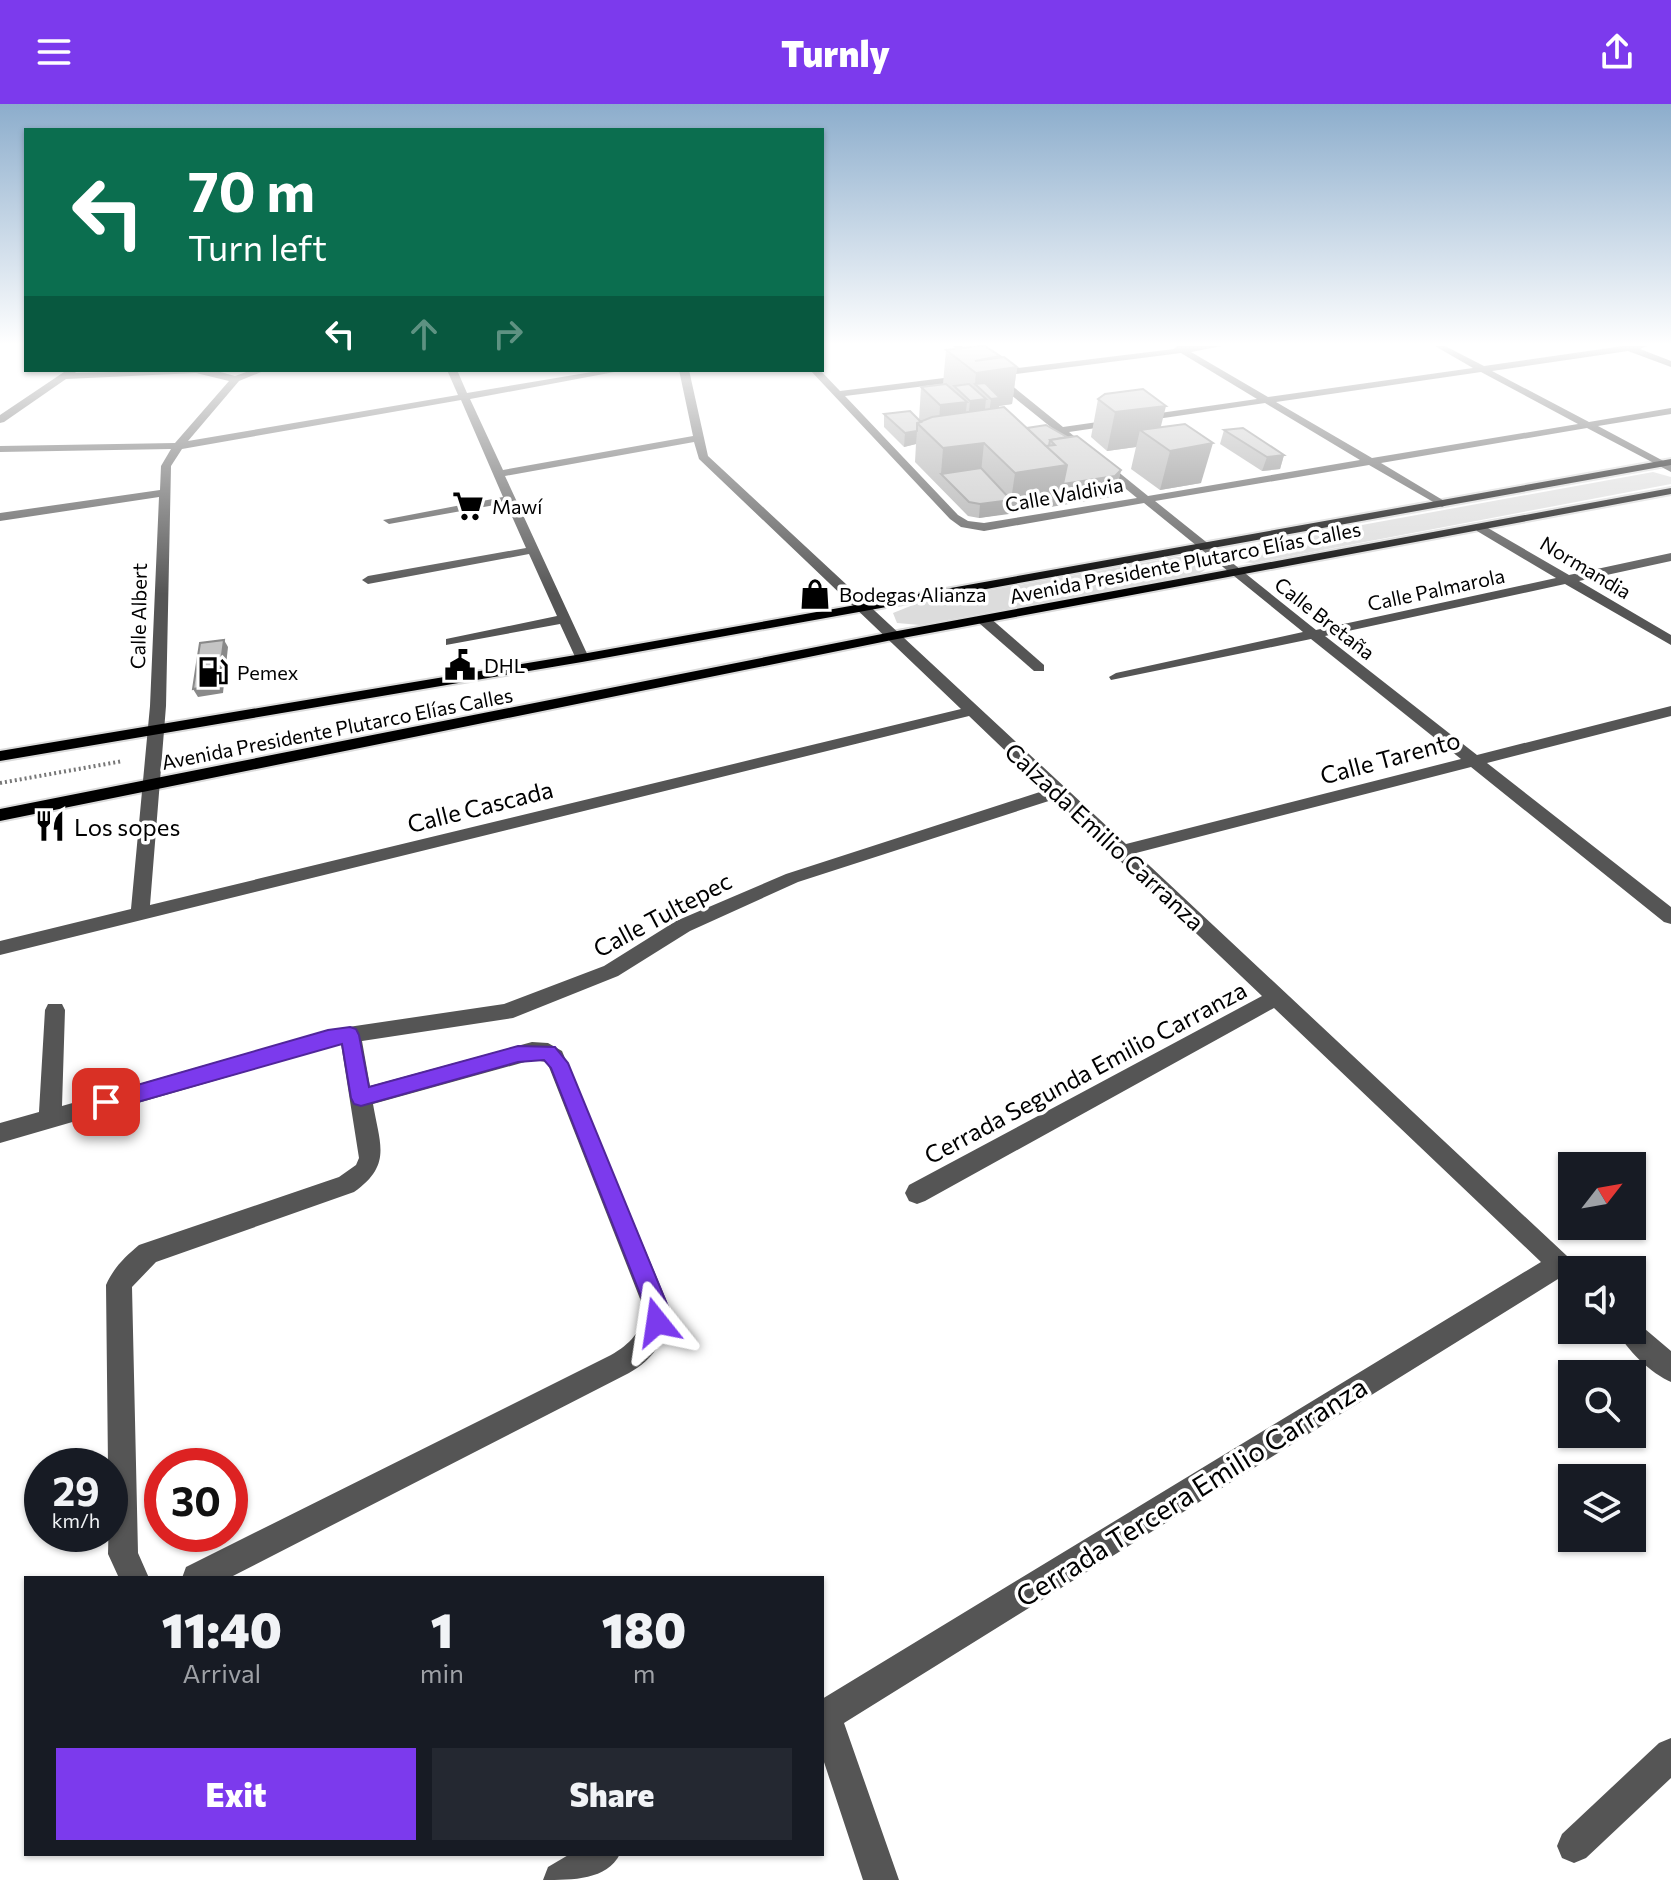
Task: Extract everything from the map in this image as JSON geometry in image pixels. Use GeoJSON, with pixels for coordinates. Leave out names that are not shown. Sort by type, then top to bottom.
{"type":"FeatureCollection","features":[{"type":"Feature","properties":{"kind":"main road","name":"Avenida Presidente Plutarco Elías Calles"},"geometry":{"type":"LineString","coordinates":[[0,756],[582,658],[1668,465]]}},
{"type":"Feature","properties":{"kind":"main road","name":"Avenida Presidente Plutarco Elías Calles"},"geometry":{"type":"LineString","coordinates":[[0,815],[892,636],[1671,491]]}},
{"type":"Feature","properties":{"kind":"street","name":"Calle Albert"},"geometry":{"type":"LineString","coordinates":[[140,914],[155,730],[163,493],[166,466],[193,429]]}},
{"type":"Feature","properties":{"kind":"street"},"geometry":{"type":"LineString","coordinates":[[0,449],[178,446],[280,429]]}},
{"type":"Feature","properties":{"kind":"street"},"geometry":{"type":"LineString","coordinates":[[479,429],[582,658]]}},
{"type":"Feature","properties":{"kind":"street","name":"Calzada Emilio Carranza"},"geometry":{"type":"LineString","coordinates":[[697,429],[703,457],[1558,1262]]}},
{"type":"Feature","properties":{"kind":"street"},"geometry":{"type":"LineString","coordinates":[[870,429],[894,454],[909,452]]}},
{"type":"Feature","properties":{"kind":"street"},"geometry":{"type":"LineString","coordinates":[[1044,432],[1067,429]]}},
{"type":"Feature","properties":{"kind":"street"},"geometry":{"type":"LineString","coordinates":[[1315,429],[1442,504]]}},
{"type":"Feature","properties":{"kind":"street","name":"Calle Valdivia"},"geometry":{"type":"LineString","coordinates":[[894,454],[954,517],[965,524],[984,527],[1564,429]]}},
{"type":"Feature","properties":{"kind":"street"},"geometry":{"type":"LineString","coordinates":[[1597,429],[1668,465]]}},
{"type":"Feature","properties":{"kind":"street","name":"Calle Bretaña"},"geometry":{"type":"LineString","coordinates":[[1059,430],[1314,636],[1671,917]]}},
{"type":"Feature","properties":{"kind":"street"},"geometry":{"type":"LineString","coordinates":[[499,474],[699,438]]}},
{"type":"Feature","properties":{"kind":"street"},"geometry":{"type":"LineString","coordinates":[[0,517],[163,493]]}},
{"type":"Feature","properties":{"kind":"street"},"geometry":{"type":"LineString","coordinates":[[389,520],[510,499]]}},
{"type":"Feature","properties":{"kind":"street","name":"Normandia"},"geometry":{"type":"LineString","coordinates":[[1481,528],[1671,641]]}},
{"type":"Feature","properties":{"kind":"street"},"geometry":{"type":"LineString","coordinates":[[368,580],[533,550]]}},
{"type":"Feature","properties":{"kind":"street","name":"Calle Palmarola"},"geometry":{"type":"LineString","coordinates":[[1116,677],[1671,557]]}},
{"type":"Feature","properties":{"kind":"street"},"geometry":{"type":"LineString","coordinates":[[451,642],[564,619]]}},
{"type":"Feature","properties":{"kind":"street"},"geometry":{"type":"LineString","coordinates":[[984,620],[1039,668]]}},
{"type":"Feature","properties":{"kind":"street","name":"Calle Cascada"},"geometry":{"type":"LineString","coordinates":[[0,948],[972,711]]}},
{"type":"Feature","properties":{"kind":"street","name":"Calle Tarento"},"geometry":{"type":"LineString","coordinates":[[1121,851],[1671,711]]}},
{"type":"Feature","properties":{"kind":"street","name":"Calle Tultepec"},"geometry":{"type":"LineString","coordinates":[[0,1133],[339,1036],[506,1012],[611,971],[683,926],[792,878],[1059,792]]}},
{"type":"Feature","properties":{"kind":"street","name":"Cerrada Segunda Emilio Carranza"},"geometry":{"type":"LineString","coordinates":[[917,1193],[1277,997]]}},
{"type":"Feature","properties":{"kind":"street"},"geometry":{"type":"LineString","coordinates":[[50,1118],[55,1010]]}},
{"type":"Feature","properties":{"kind":"street"},"geometry":{"type":"LineString","coordinates":[[133,1576],[123,1554],[119,1285],[126,1273],[148,1253],[346,1185],[364,1172],[371,1158],[361,1098],[339,1036]]}},
{"type":"Feature","properties":{"kind":"street"},"geometry":{"type":"LineString","coordinates":[[201,1576],[620,1364],[646,1345],[657,1322],[657,1309],[555,1057],[548,1052],[532,1051],[361,1098]]}},
{"type":"Feature","properties":{"kind":"street","name":"Cerrada Tercera Emilio Carranza"},"geometry":{"type":"LineString","coordinates":[[824,1716],[1558,1275]]}},
{"type":"Feature","properties":{"kind":"street"},"geometry":{"type":"LineString","coordinates":[[1645,1344],[1671,1369]]}},
{"type":"Feature","properties":{"kind":"street"},"geometry":{"type":"LineString","coordinates":[[824,1720],[881,1880]]}},
{"type":"Feature","properties":{"kind":"street"},"geometry":{"type":"LineString","coordinates":[[1574,1846],[1671,1755]]}},
{"type":"Feature","properties":{"kind":"street"},"geometry":{"type":"LineString","coordinates":[[561,1880],[600,1856]]}},
{"type":"Feature","properties":{"kind":"path"},"geometry":{"type":"LineString","coordinates":[[0,783],[123,761]]}},
{"type":"Feature","properties":{"kind":"shaded area"},"geometry":{"type":"Polygon","coordinates":[[[1653,472],[1671,477],[1671,484],[1254,563],[1241,562],[1231,552],[1235,548],[1653,472]]]}},
{"type":"Feature","properties":{"kind":"shaded area"},"geometry":{"type":"Polygon","coordinates":[[[1176,557],[1193,557],[1208,568],[1200,573],[1172,579],[920,625],[897,623],[893,613],[918,603],[1176,557]]]}},
{"type":"Feature","properties":{"kind":"building"},"geometry":{"type":"Polygon","coordinates":[[[900,429],[917,429],[917,431],[905,433],[900,429]]]}},
{"type":"Feature","properties":{"kind":"building"},"geometry":{"type":"Polygon","coordinates":[[[923,429],[1028,429],[1067,465],[1015,473],[984,443],[943,448],[923,429]]]}},
{"type":"Feature","properties":{"kind":"building"},"geometry":{"type":"Polygon","coordinates":[[[1028,429],[1053,429],[1067,437],[1050,440],[1049,446],[1028,429]]]}},
{"type":"Feature","properties":{"kind":"building"},"geometry":{"type":"Polygon","coordinates":[[[1192,429],[1213,443],[1170,451],[1140,430],[1192,429]]]}},
{"type":"Feature","properties":{"kind":"building"},"geometry":{"type":"Polygon","coordinates":[[[1244,429],[1284,455],[1267,457],[1224,430],[1244,429]]]}},
{"type":"Feature","properties":{"kind":"building"},"geometry":{"type":"Polygon","coordinates":[[[1077,436],[1121,470],[1115,476],[1063,484],[1067,465],[1046,446],[1055,445],[1050,440],[1077,436]]]}},
{"type":"Feature","properties":{"kind":"building"},"geometry":{"type":"Polygon","coordinates":[[[981,468],[1011,500],[980,504],[969,502],[941,474],[981,468]]]}},
{"type":"Feature","properties":{"kind":"building","name":"Pemex"},"geometry":{"type":"Polygon","coordinates":[[[224,640],[218,685],[193,689],[200,643],[224,640]]]}},
{"type":"Feature","properties":{"kind":"place","name":"Mawí"},"geometry":{"type":"Point","coordinates":[468,506]}},
{"type":"Feature","properties":{"kind":"place","name":"Bodegas Alianza"},"geometry":{"type":"Point","coordinates":[815,594]}},
{"type":"Feature","properties":{"kind":"place","name":"DHL"},"geometry":{"type":"Point","coordinates":[460,665]}},
{"type":"Feature","properties":{"kind":"place","name":"Pemex"},"geometry":{"type":"Point","coordinates":[213,672]}},
{"type":"Feature","properties":{"kind":"place","name":"Los sopes"},"geometry":{"type":"Point","coordinates":[50,826]}},
{"type":"Feature","properties":{"kind":"route"},"geometry":{"type":"LineString","coordinates":[[106,1102],[328,1038],[350,1035],[361,1098],[518,1054],[548,1052],[558,1063],[657,1309],[657,1322]]}}]}
